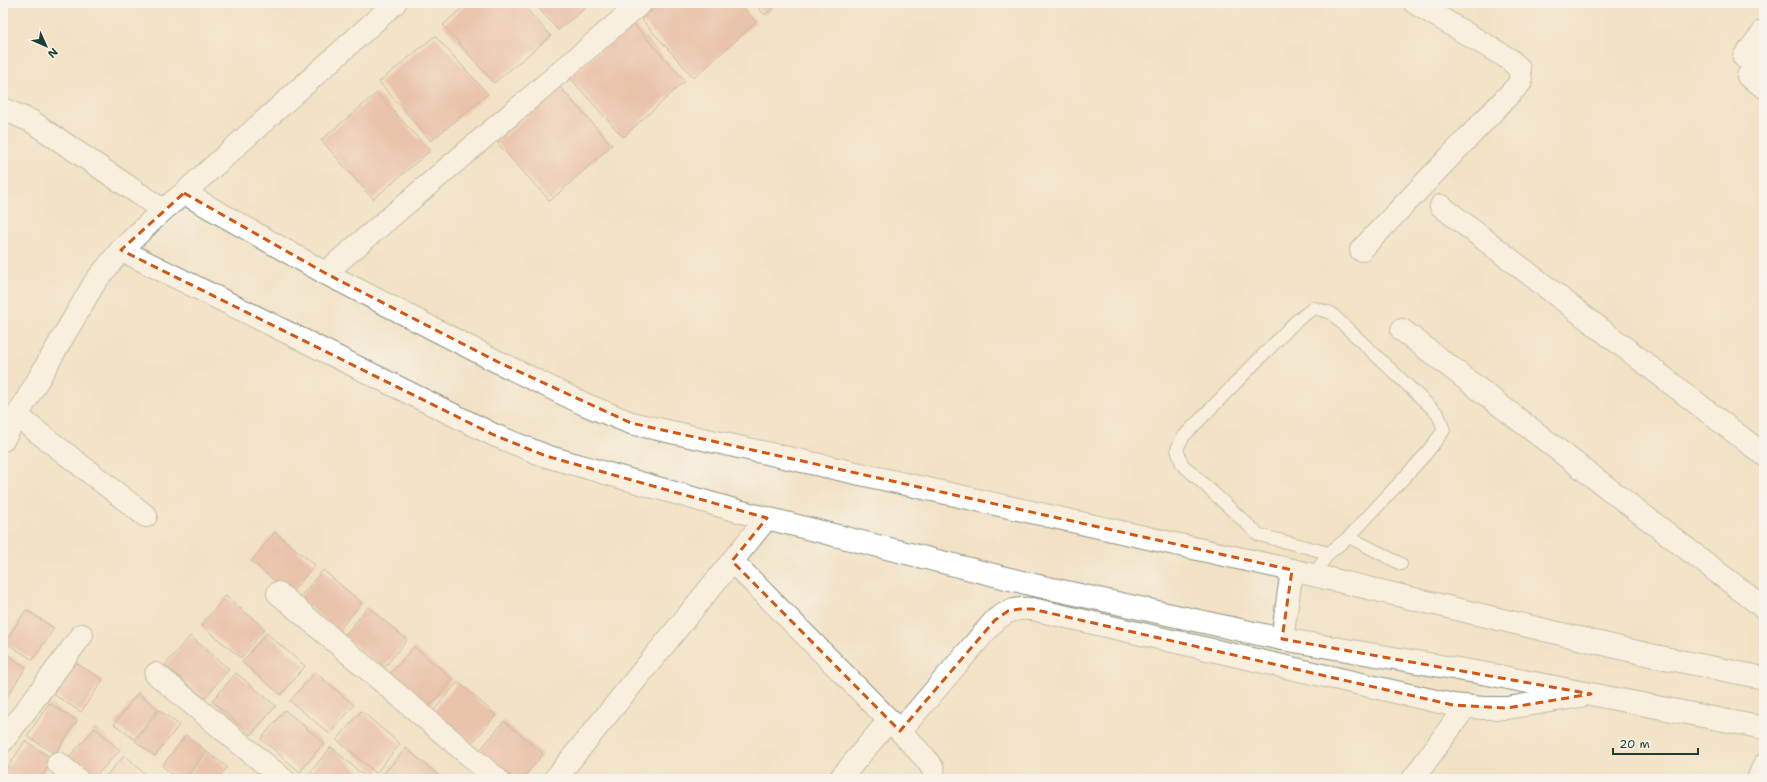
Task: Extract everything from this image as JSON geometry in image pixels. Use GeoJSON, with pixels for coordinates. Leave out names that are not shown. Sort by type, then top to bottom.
{"type":"FeatureCollection","features":[{"type":"Feature","properties":{"kind":"street"},"geometry":{"type":"LineString","coordinates":[[3,440],[95,282],[120,250],[395,3]]}},
{"type":"Feature","properties":{"kind":"street"},"geometry":{"type":"LineString","coordinates":[[325,273],[641,3]]}},
{"type":"Feature","properties":{"kind":"street"},"geometry":{"type":"LineString","coordinates":[[1361,250],[1520,82],[1519,68],[1509,59],[1415,3]]}},
{"type":"Feature","properties":{"kind":"street"},"geometry":{"type":"LineString","coordinates":[[1759,77],[1744,57],[1764,31]]}},
{"type":"Feature","properties":{"kind":"street"},"geometry":{"type":"LineString","coordinates":[[3,109],[31,122],[163,210]]}},
{"type":"Feature","properties":{"kind":"street"},"geometry":{"type":"LineString","coordinates":[[184,193],[325,273],[584,404],[631,423],[1298,577],[1650,655],[1764,678]]}},
{"type":"Feature","properties":{"kind":"street"},"geometry":{"type":"LineString","coordinates":[[1441,206],[1764,455]]}},
{"type":"Feature","properties":{"kind":"street"},"geometry":{"type":"LineString","coordinates":[[120,250],[494,435],[546,456],[767,518],[1034,585],[1283,630],[1494,675],[1764,728]]}},
{"type":"Feature","properties":{"kind":"street"},"geometry":{"type":"LineString","coordinates":[[1402,330],[1764,608]]}},
{"type":"Feature","properties":{"kind":"street"},"geometry":{"type":"LineString","coordinates":[[17,416],[146,516]]}},
{"type":"Feature","properties":{"kind":"street"},"geometry":{"type":"LineString","coordinates":[[556,779],[767,518]]}},
{"type":"Feature","properties":{"kind":"street"},"geometry":{"type":"LineString","coordinates":[[732,561],[895,725],[926,759],[933,769],[934,779]]}},
{"type":"Feature","properties":{"kind":"street"},"geometry":{"type":"LineString","coordinates":[[1283,630],[1298,577]]}},
{"type":"Feature","properties":{"kind":"street"},"geometry":{"type":"LineString","coordinates":[[278,593],[497,779]]}},
{"type":"Feature","properties":{"kind":"street"},"geometry":{"type":"LineString","coordinates":[[840,779],[895,725],[996,620],[1008,611],[1019,608],[1040,610],[1453,705],[1483,708],[1507,708],[1534,705],[1591,694]]}},
{"type":"Feature","properties":{"kind":"street"},"geometry":{"type":"LineString","coordinates":[[3,741],[82,635]]}},
{"type":"Feature","properties":{"kind":"street"},"geometry":{"type":"LineString","coordinates":[[156,674],[283,779]]}},
{"type":"Feature","properties":{"kind":"street"},"geometry":{"type":"LineString","coordinates":[[1413,779],[1466,706]]}},
{"type":"Feature","properties":{"kind":"street"},"geometry":{"type":"LineString","coordinates":[[58,763],[77,779]]}},
{"type":"Feature","properties":{"kind":"street"},"geometry":{"type":"LineString","coordinates":[[1758,779],[1764,765]]}},
{"type":"Feature","properties":{"kind":"lane"},"geometry":{"type":"LineString","coordinates":[[1298,577],[1329,553],[1348,537],[1425,455],[1444,430],[1438,414],[1331,313],[1314,308],[1296,321],[1183,437],[1177,449],[1182,464],[1259,535],[1329,553]]}},
{"type":"Feature","properties":{"kind":"lane"},"geometry":{"type":"LineString","coordinates":[[1348,537],[1401,564]]}},
{"type":"Feature","properties":{"kind":"highlighted area"},"geometry":{"type":"Polygon","coordinates":[[[184,193],[325,273],[498,362],[631,423],[1292,570],[1282,639],[1591,694],[1507,708],[1453,705],[1032,609],[1019,609],[1008,611],[995,620],[900,731],[732,561],[767,518],[546,456],[494,435],[121,250],[184,193]]]}},
{"type":"Feature","properties":{"kind":"building"},"geometry":{"type":"Polygon","coordinates":[[[468,3],[521,3],[551,36],[494,83],[443,25],[468,3]]]}},
{"type":"Feature","properties":{"kind":"building"},"geometry":{"type":"Polygon","coordinates":[[[534,3],[591,3],[558,30],[534,3]]]}},
{"type":"Feature","properties":{"kind":"building"},"geometry":{"type":"Polygon","coordinates":[[[660,3],[739,3],[756,22],[694,78],[642,20],[660,3]]]}},
{"type":"Feature","properties":{"kind":"building"},"geometry":{"type":"Polygon","coordinates":[[[754,3],[779,3],[765,15],[754,3]]]}},
{"type":"Feature","properties":{"kind":"building"},"geometry":{"type":"Polygon","coordinates":[[[632,22],[685,81],[623,137],[570,78],[632,22]]]}},
{"type":"Feature","properties":{"kind":"building"},"geometry":{"type":"Polygon","coordinates":[[[435,36],[488,94],[431,141],[379,82],[435,36]]]}},
{"type":"Feature","properties":{"kind":"building"},"geometry":{"type":"Polygon","coordinates":[[[559,86],[612,145],[550,201],[497,143],[559,86]]]}},
{"type":"Feature","properties":{"kind":"building"},"geometry":{"type":"Polygon","coordinates":[[[377,93],[430,151],[373,199],[321,140],[377,93]]]}},
{"type":"Feature","properties":{"kind":"building"},"geometry":{"type":"Polygon","coordinates":[[[275,532],[315,565],[290,594],[251,561],[275,532]]]}},
{"type":"Feature","properties":{"kind":"building"},"geometry":{"type":"Polygon","coordinates":[[[323,570],[362,603],[338,631],[299,598],[323,570]]]}},
{"type":"Feature","properties":{"kind":"building"},"geometry":{"type":"Polygon","coordinates":[[[226,596],[265,629],[241,658],[201,625],[226,596]]]}},
{"type":"Feature","properties":{"kind":"building"},"geometry":{"type":"Polygon","coordinates":[[[368,607],[407,640],[383,669],[344,636],[368,607]]]}},
{"type":"Feature","properties":{"kind":"building"},"geometry":{"type":"Polygon","coordinates":[[[26,610],[54,628],[33,660],[5,642],[26,610]]]}},
{"type":"Feature","properties":{"kind":"building"},"geometry":{"type":"Polygon","coordinates":[[[266,633],[305,666],[281,695],[242,662],[266,633]]]}},
{"type":"Feature","properties":{"kind":"building"},"geometry":{"type":"Polygon","coordinates":[[[190,636],[229,669],[205,698],[165,665],[190,636]]]}},
{"type":"Feature","properties":{"kind":"building"},"geometry":{"type":"Polygon","coordinates":[[[414,647],[453,679],[428,708],[389,675],[414,647]]]}},
{"type":"Feature","properties":{"kind":"building"},"geometry":{"type":"Polygon","coordinates":[[[3,652],[26,667],[5,700],[3,698],[3,652]]]}},
{"type":"Feature","properties":{"kind":"building"},"geometry":{"type":"Polygon","coordinates":[[[75,662],[103,680],[81,712],[53,694],[75,662]]]}},
{"type":"Feature","properties":{"kind":"building"},"geometry":{"type":"Polygon","coordinates":[[[315,672],[354,705],[330,734],[290,701],[315,672]]]}},
{"type":"Feature","properties":{"kind":"building"},"geometry":{"type":"Polygon","coordinates":[[[236,673],[276,706],[251,735],[212,701],[236,673]]]}},
{"type":"Feature","properties":{"kind":"building"},"geometry":{"type":"Polygon","coordinates":[[[458,682],[496,715],[472,743],[433,711],[458,682]]]}},
{"type":"Feature","properties":{"kind":"building"},"geometry":{"type":"Polygon","coordinates":[[[138,693],[158,709],[134,739],[114,724],[138,693]]]}},
{"type":"Feature","properties":{"kind":"building"},"geometry":{"type":"Polygon","coordinates":[[[49,703],[77,721],[55,754],[27,736],[49,703]]]}},
{"type":"Feature","properties":{"kind":"building"},"geometry":{"type":"Polygon","coordinates":[[[159,710],[179,725],[155,756],[135,741],[159,710]]]}},
{"type":"Feature","properties":{"kind":"building"},"geometry":{"type":"Polygon","coordinates":[[[285,710],[324,743],[300,772],[261,739],[285,710]]]}},
{"type":"Feature","properties":{"kind":"building"},"geometry":{"type":"Polygon","coordinates":[[[361,711],[400,744],[376,773],[337,740],[361,711]]]}},
{"type":"Feature","properties":{"kind":"building"},"geometry":{"type":"Polygon","coordinates":[[[504,721],[543,754],[522,779],[514,779],[480,750],[504,721]]]}},
{"type":"Feature","properties":{"kind":"building"},"geometry":{"type":"Polygon","coordinates":[[[95,728],[120,750],[93,779],[69,757],[95,728]]]}},
{"type":"Feature","properties":{"kind":"building"},"geometry":{"type":"Polygon","coordinates":[[[186,735],[206,751],[184,779],[179,779],[162,766],[186,735]]]}},
{"type":"Feature","properties":{"kind":"building"},"geometry":{"type":"Polygon","coordinates":[[[25,741],[53,759],[40,779],[12,779],[4,773],[25,741]]]}},
{"type":"Feature","properties":{"kind":"building"},"geometry":{"type":"Polygon","coordinates":[[[331,747],[368,779],[310,779],[307,776],[331,747]]]}},
{"type":"Feature","properties":{"kind":"building"},"geometry":{"type":"Polygon","coordinates":[[[406,748],[443,779],[385,779],[382,776],[406,748]]]}},
{"type":"Feature","properties":{"kind":"building"},"geometry":{"type":"Polygon","coordinates":[[[207,752],[227,767],[218,779],[186,779],[207,752]]]}},
{"type":"Feature","properties":{"kind":"building"},"geometry":{"type":"Polygon","coordinates":[[[125,755],[149,778],[148,779],[103,779],[125,755]]]}}]}
